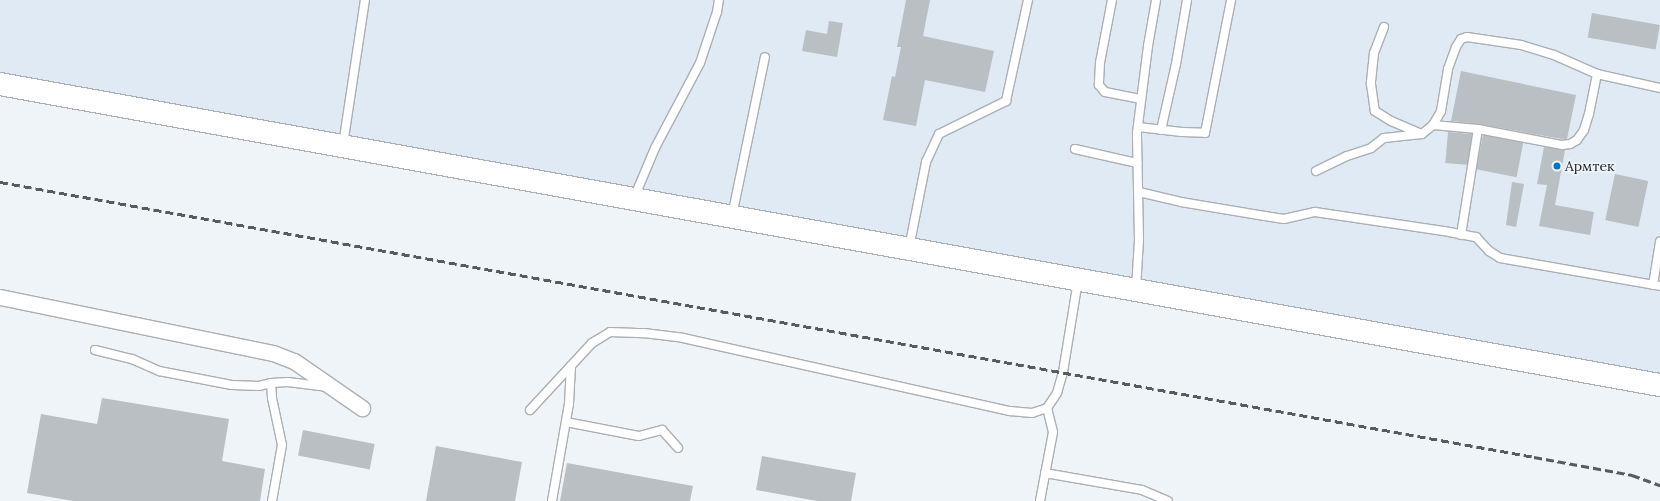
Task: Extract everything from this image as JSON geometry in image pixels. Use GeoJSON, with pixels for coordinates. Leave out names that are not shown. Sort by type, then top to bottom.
{"type":"FeatureCollection","features":[{"type":"Feature","properties":{"kind":"main road"},"geometry":{"type":"LineString","coordinates":[[0,84],[1660,385]]}},
{"type":"Feature","properties":{"kind":"street"},"geometry":{"type":"LineString","coordinates":[[0,297],[273,352],[294,361],[362,408]]}},
{"type":"Feature","properties":{"kind":"lane"},"geometry":{"type":"LineString","coordinates":[[342,146],[366,0]]}},
{"type":"Feature","properties":{"kind":"lane"},"geometry":{"type":"LineString","coordinates":[[634,199],[655,148],[700,63],[717,12],[719,0]]}},
{"type":"Feature","properties":{"kind":"lane"},"geometry":{"type":"LineString","coordinates":[[909,249],[926,162],[939,134],[1006,101],[1028,0]]}},
{"type":"Feature","properties":{"kind":"lane"},"geometry":{"type":"LineString","coordinates":[[1112,0],[1100,63],[1099,86],[1106,92],[1141,99]]}},
{"type":"Feature","properties":{"kind":"lane"},"geometry":{"type":"LineString","coordinates":[[1136,290],[1139,240],[1139,192],[1137,163],[1138,127],[1148,46],[1156,0]]}},
{"type":"Feature","properties":{"kind":"lane"},"geometry":{"type":"LineString","coordinates":[[1161,130],[1176,64],[1187,0]]}},
{"type":"Feature","properties":{"kind":"lane"},"geometry":{"type":"LineString","coordinates":[[1138,127],[1205,133],[1231,0]]}},
{"type":"Feature","properties":{"kind":"lane"},"geometry":{"type":"LineString","coordinates":[[1384,27],[1374,53],[1371,84],[1375,111],[1391,122],[1422,134]]}},
{"type":"Feature","properties":{"kind":"lane"},"geometry":{"type":"LineString","coordinates":[[1316,171],[1347,156],[1371,148],[1384,138],[1422,134],[1433,125],[1441,111],[1448,69],[1456,47],[1461,39],[1467,37],[1521,45],[1554,55],[1597,74],[1660,88]]}},
{"type":"Feature","properties":{"kind":"lane"},"geometry":{"type":"LineString","coordinates":[[732,217],[765,57]]}},
{"type":"Feature","properties":{"kind":"lane"},"geometry":{"type":"LineString","coordinates":[[1433,125],[1478,129],[1562,145],[1570,144],[1577,140],[1584,130],[1589,114],[1597,74]]}},
{"type":"Feature","properties":{"kind":"lane"},"geometry":{"type":"LineString","coordinates":[[1461,234],[1478,129]]}},
{"type":"Feature","properties":{"kind":"lane"},"geometry":{"type":"LineString","coordinates":[[1075,149],[1137,163]]}},
{"type":"Feature","properties":{"kind":"lane"},"geometry":{"type":"LineString","coordinates":[[1139,192],[1181,202],[1265,216],[1284,218],[1315,212],[1461,234],[1476,237],[1489,250],[1500,258],[1656,286],[1660,242]]}},
{"type":"Feature","properties":{"kind":"lane"},"geometry":{"type":"LineString","coordinates":[[530,410],[592,343],[610,332],[644,333],[683,338],[1010,411],[1032,413],[1047,408],[1057,393],[1063,372],[1079,280]]}},
{"type":"Feature","properties":{"kind":"lane"},"geometry":{"type":"LineString","coordinates":[[95,350],[132,359],[160,371],[232,385],[259,386],[271,383],[288,382],[335,388]]}},
{"type":"Feature","properties":{"kind":"lane"},"geometry":{"type":"LineString","coordinates":[[552,501],[569,404],[571,366]]}},
{"type":"Feature","properties":{"kind":"lane"},"geometry":{"type":"LineString","coordinates":[[271,383],[272,398],[282,445],[272,501]]}},
{"type":"Feature","properties":{"kind":"lane"},"geometry":{"type":"LineString","coordinates":[[1040,501],[1053,432],[1047,408]]}},
{"type":"Feature","properties":{"kind":"lane"},"geometry":{"type":"LineString","coordinates":[[566,422],[639,436],[662,430],[678,448]]}},
{"type":"Feature","properties":{"kind":"lane"},"geometry":{"type":"LineString","coordinates":[[1045,474],[1142,490],[1168,501]]}},
{"type":"Feature","properties":{"kind":"shaded area"},"geometry":{"type":"Polygon","coordinates":[[[0,0],[1660,0],[1660,385],[0,85],[0,0]]]}},
{"type":"Feature","properties":{"kind":"building"},"geometry":{"type":"Polygon","coordinates":[[[906,0],[930,0],[923,36],[994,51],[985,92],[925,80],[916,126],[883,120],[892,76],[895,77],[901,47],[897,47],[906,0]]]}},
{"type":"Feature","properties":{"kind":"building"},"geometry":{"type":"Polygon","coordinates":[[[1592,13],[1660,25],[1656,50],[1588,38],[1592,13]]]}},
{"type":"Feature","properties":{"kind":"building"},"geometry":{"type":"Polygon","coordinates":[[[829,21],[843,23],[837,57],[802,51],[806,30],[827,34],[829,21]]]}},
{"type":"Feature","properties":{"kind":"building"},"geometry":{"type":"Polygon","coordinates":[[[1461,71],[1576,95],[1567,139],[1479,124],[1451,121],[1461,71]]]}},
{"type":"Feature","properties":{"kind":"building"},"geometry":{"type":"Polygon","coordinates":[[[1448,132],[1472,134],[1469,165],[1445,163],[1448,132]]]}},
{"type":"Feature","properties":{"kind":"building"},"geometry":{"type":"Polygon","coordinates":[[[1483,135],[1523,143],[1517,177],[1476,169],[1483,135]]]}},
{"type":"Feature","properties":{"kind":"building"},"geometry":{"type":"Polygon","coordinates":[[[1544,147],[1565,150],[1555,205],[1594,212],[1590,235],[1539,226],[1547,185],[1537,184],[1544,147]]]}},
{"type":"Feature","properties":{"kind":"building"},"geometry":{"type":"Polygon","coordinates":[[[1615,174],[1648,181],[1638,227],[1605,220],[1615,174]]]}},
{"type":"Feature","properties":{"kind":"building"},"geometry":{"type":"Polygon","coordinates":[[[1512,182],[1524,184],[1516,227],[1506,225],[1512,182]]]}},
{"type":"Feature","properties":{"kind":"building"},"geometry":{"type":"Polygon","coordinates":[[[102,398],[229,419],[222,461],[265,469],[260,501],[73,501],[27,493],[41,414],[97,424],[102,398]]]}},
{"type":"Feature","properties":{"kind":"building"},"geometry":{"type":"Polygon","coordinates":[[[303,430],[375,444],[370,469],[298,456],[303,430]]]}},
{"type":"Feature","properties":{"kind":"building"},"geometry":{"type":"Polygon","coordinates":[[[436,446],[522,462],[515,501],[426,501],[436,446]]]}},
{"type":"Feature","properties":{"kind":"building"},"geometry":{"type":"Polygon","coordinates":[[[762,456],[856,473],[851,501],[817,501],[756,490],[762,456]]]}},
{"type":"Feature","properties":{"kind":"building"},"geometry":{"type":"Polygon","coordinates":[[[567,463],[693,486],[690,501],[560,501],[567,463]]]}},
{"type":"Feature","properties":{"kind":"railway"},"geometry":{"type":"LineString","coordinates":[[0,182],[1534,457],[1632,475],[1660,485]]}},
{"type":"Feature","properties":{"kind":"place","name":"Армтек"},"geometry":{"type":"Point","coordinates":[1557,166]}}]}
